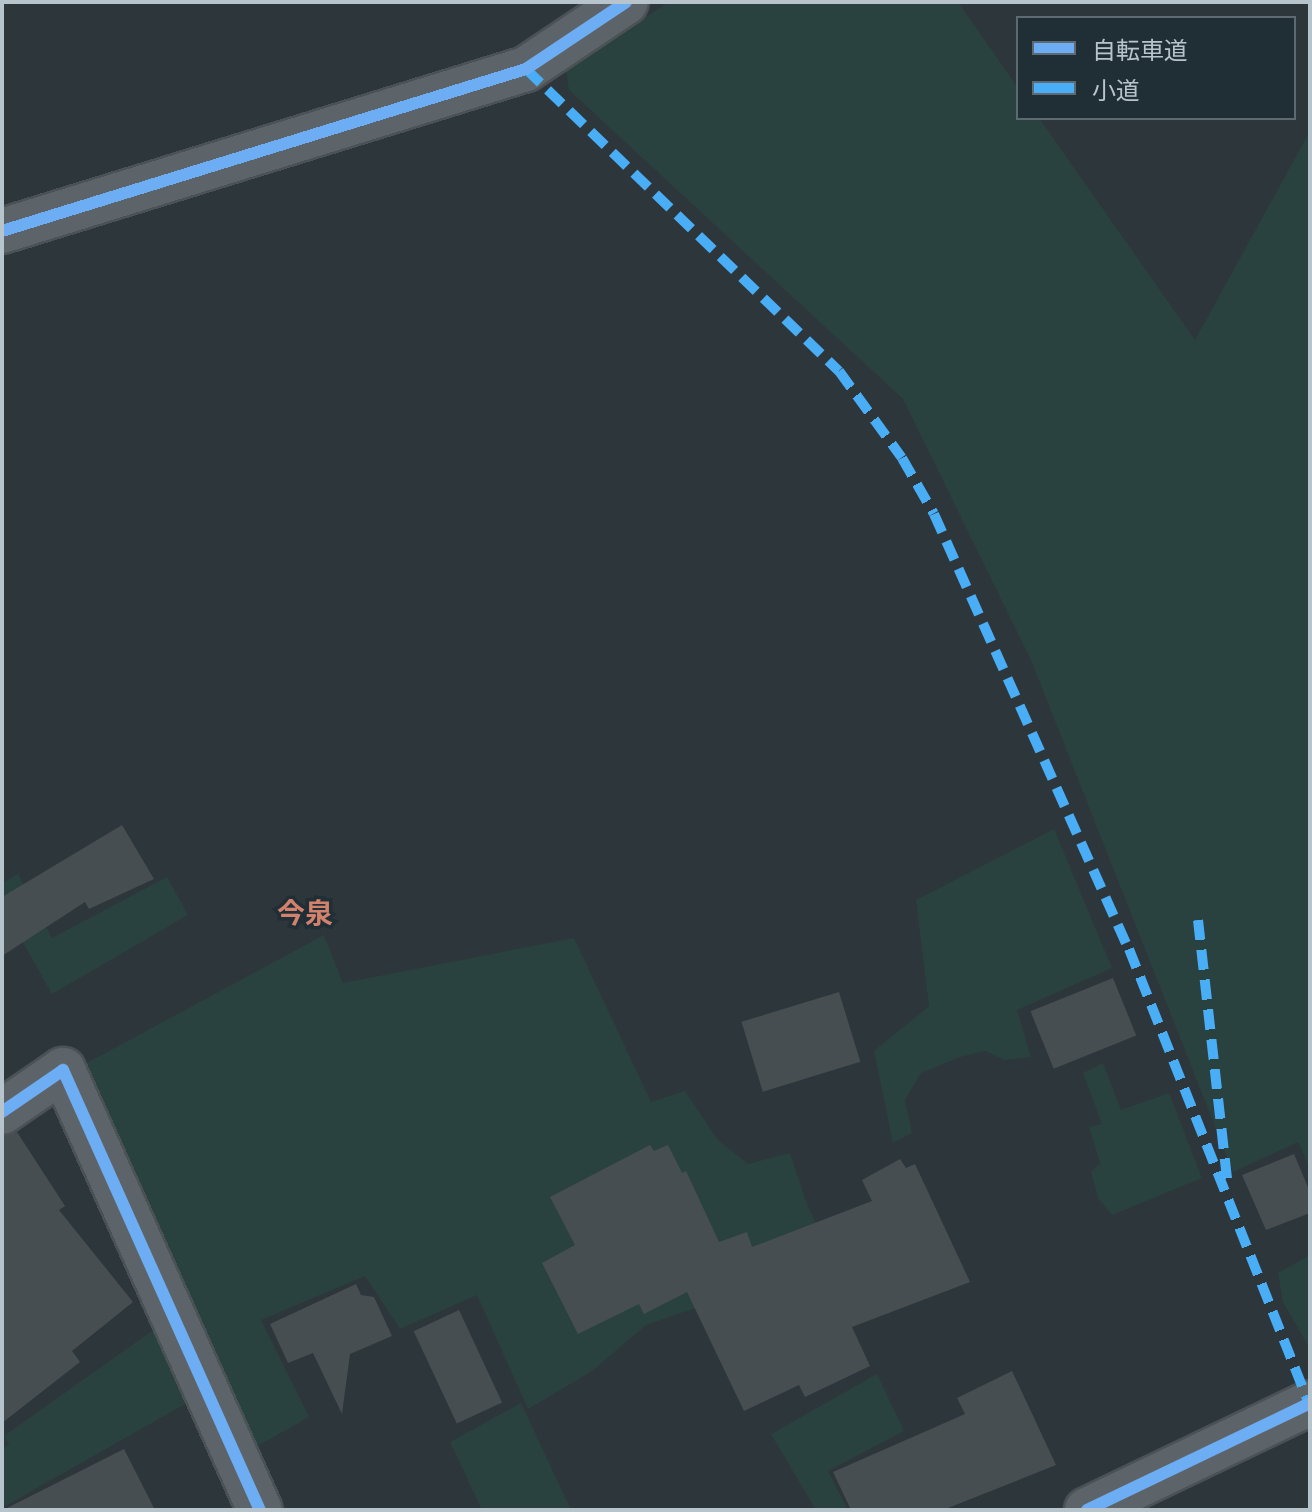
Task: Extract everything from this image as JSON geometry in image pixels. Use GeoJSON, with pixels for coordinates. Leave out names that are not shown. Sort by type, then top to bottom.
{"type":"FeatureCollection","features":[{"type":"Feature","properties":{"kind":"street"},"geometry":{"type":"LineString","coordinates":[[2,231],[526,69],[626,2]]}},
{"type":"Feature","properties":{"kind":"street"},"geometry":{"type":"LineString","coordinates":[[2,1112],[63,1070],[260,1510]]}},
{"type":"Feature","properties":{"kind":"street"},"geometry":{"type":"LineString","coordinates":[[1087,1510],[1310,1403]]}},
{"type":"Feature","properties":{"kind":"green space"},"geometry":{"type":"Polygon","coordinates":[[[669,2],[958,2],[1016,85],[1016,120],[1040,120],[1195,340],[1310,131],[1310,1168],[1298,1142],[1233,1172],[1031,660],[903,399],[569,90],[566,69],[669,2]]]}},
{"type":"Feature","properties":{"kind":"green space"},"geometry":{"type":"Polygon","coordinates":[[[1054,829],[1112,968],[1017,1010],[1031,1057],[1005,1060],[985,1051],[960,1057],[921,1073],[905,1100],[912,1133],[893,1143],[874,1051],[929,1006],[916,900],[1054,829]]]}},
{"type":"Feature","properties":{"kind":"green space"},"geometry":{"type":"Polygon","coordinates":[[[18,874],[52,938],[167,877],[188,915],[52,994],[2,905],[2,883],[18,874]]]}},
{"type":"Feature","properties":{"kind":"green space"},"geometry":{"type":"Polygon","coordinates":[[[324,935],[343,983],[574,938],[651,1102],[685,1091],[718,1140],[748,1164],[790,1153],[808,1207],[846,1283],[701,1306],[646,1325],[592,1371],[528,1409],[477,1295],[400,1329],[365,1276],[261,1320],[309,1417],[254,1448],[85,1064],[324,935]]]}},
{"type":"Feature","properties":{"kind":"green space"},"geometry":{"type":"Polygon","coordinates":[[[1103,1063],[1121,1110],[1169,1093],[1202,1178],[1112,1215],[1098,1198],[1091,1172],[1100,1163],[1089,1127],[1102,1124],[1083,1073],[1103,1063]]]}},
{"type":"Feature","properties":{"kind":"green space"},"geometry":{"type":"Polygon","coordinates":[[[1310,1255],[1310,1349],[1283,1302],[1278,1273],[1310,1255]]]}},
{"type":"Feature","properties":{"kind":"green space"},"geometry":{"type":"Polygon","coordinates":[[[156,1328],[187,1403],[2,1508],[2,1449],[9,1444],[4,1436],[156,1328]]]}},
{"type":"Feature","properties":{"kind":"green space"},"geometry":{"type":"Polygon","coordinates":[[[877,1374],[904,1431],[828,1471],[848,1510],[816,1510],[771,1434],[877,1374]]]}},
{"type":"Feature","properties":{"kind":"green space"},"geometry":{"type":"Polygon","coordinates":[[[521,1403],[571,1510],[482,1510],[450,1442],[521,1403]]]}},
{"type":"Feature","properties":{"kind":"building"},"geometry":{"type":"Polygon","coordinates":[[[122,825],[154,879],[89,909],[85,902],[2,956],[2,897],[122,825]]]}},
{"type":"Feature","properties":{"kind":"building"},"geometry":{"type":"Polygon","coordinates":[[[1113,978],[1136,1035],[1054,1069],[1030,1011],[1113,978]]]}},
{"type":"Feature","properties":{"kind":"building"},"geometry":{"type":"Polygon","coordinates":[[[839,992],[860,1062],[763,1092],[741,1022],[839,992]]]}},
{"type":"Feature","properties":{"kind":"building"},"geometry":{"type":"Polygon","coordinates":[[[17,1132],[65,1206],[59,1210],[133,1302],[72,1351],[80,1362],[2,1423],[2,1137],[17,1132]]]}},
{"type":"Feature","properties":{"kind":"building"},"geometry":{"type":"Polygon","coordinates":[[[650,1145],[654,1151],[668,1145],[682,1173],[686,1171],[719,1242],[747,1232],[752,1247],[872,1201],[862,1180],[900,1159],[906,1168],[915,1164],[970,1282],[852,1327],[870,1366],[805,1397],[799,1385],[744,1411],[687,1292],[644,1314],[639,1304],[578,1334],[542,1263],[575,1245],[550,1197],[650,1145]]]}},
{"type":"Feature","properties":{"kind":"building"},"geometry":{"type":"Polygon","coordinates":[[[1294,1154],[1310,1192],[1310,1213],[1266,1230],[1242,1175],[1294,1154]]]}},
{"type":"Feature","properties":{"kind":"building"},"geometry":{"type":"Polygon","coordinates":[[[356,1284],[361,1295],[374,1297],[392,1336],[350,1354],[342,1414],[313,1353],[288,1363],[270,1324],[356,1284]]]}},
{"type":"Feature","properties":{"kind":"building"},"geometry":{"type":"Polygon","coordinates":[[[459,1310],[502,1402],[457,1424],[414,1331],[459,1310]]]}},
{"type":"Feature","properties":{"kind":"building"},"geometry":{"type":"Polygon","coordinates":[[[1012,1371],[1056,1465],[943,1510],[851,1510],[833,1472],[965,1414],[957,1398],[1012,1371]]]}},
{"type":"Feature","properties":{"kind":"building"},"geometry":{"type":"Polygon","coordinates":[[[124,1449],[155,1510],[3,1510],[124,1449]]]}},
{"type":"Feature","properties":{"kind":"marked path"},"geometry":{"type":"LineString","coordinates":[[526,69],[839,371],[902,458],[934,514],[1129,949],[1309,1403]]}},
{"type":"Feature","properties":{"kind":"marked path"},"geometry":{"type":"LineString","coordinates":[[1198,920],[1228,1187]]}},
{"type":"Feature","properties":{"kind":"cycle path"},"geometry":{"type":"LineString","coordinates":[[2,231],[526,69],[626,2]]}},
{"type":"Feature","properties":{"kind":"cycle path"},"geometry":{"type":"LineString","coordinates":[[2,1112],[63,1070],[260,1510]]}},
{"type":"Feature","properties":{"kind":"cycle path"},"geometry":{"type":"LineString","coordinates":[[1087,1510],[1310,1403]]}},
{"type":"Feature","properties":{"kind":"district","name":"今泉"},"geometry":{"type":"Point","coordinates":[305,913]}}]}
